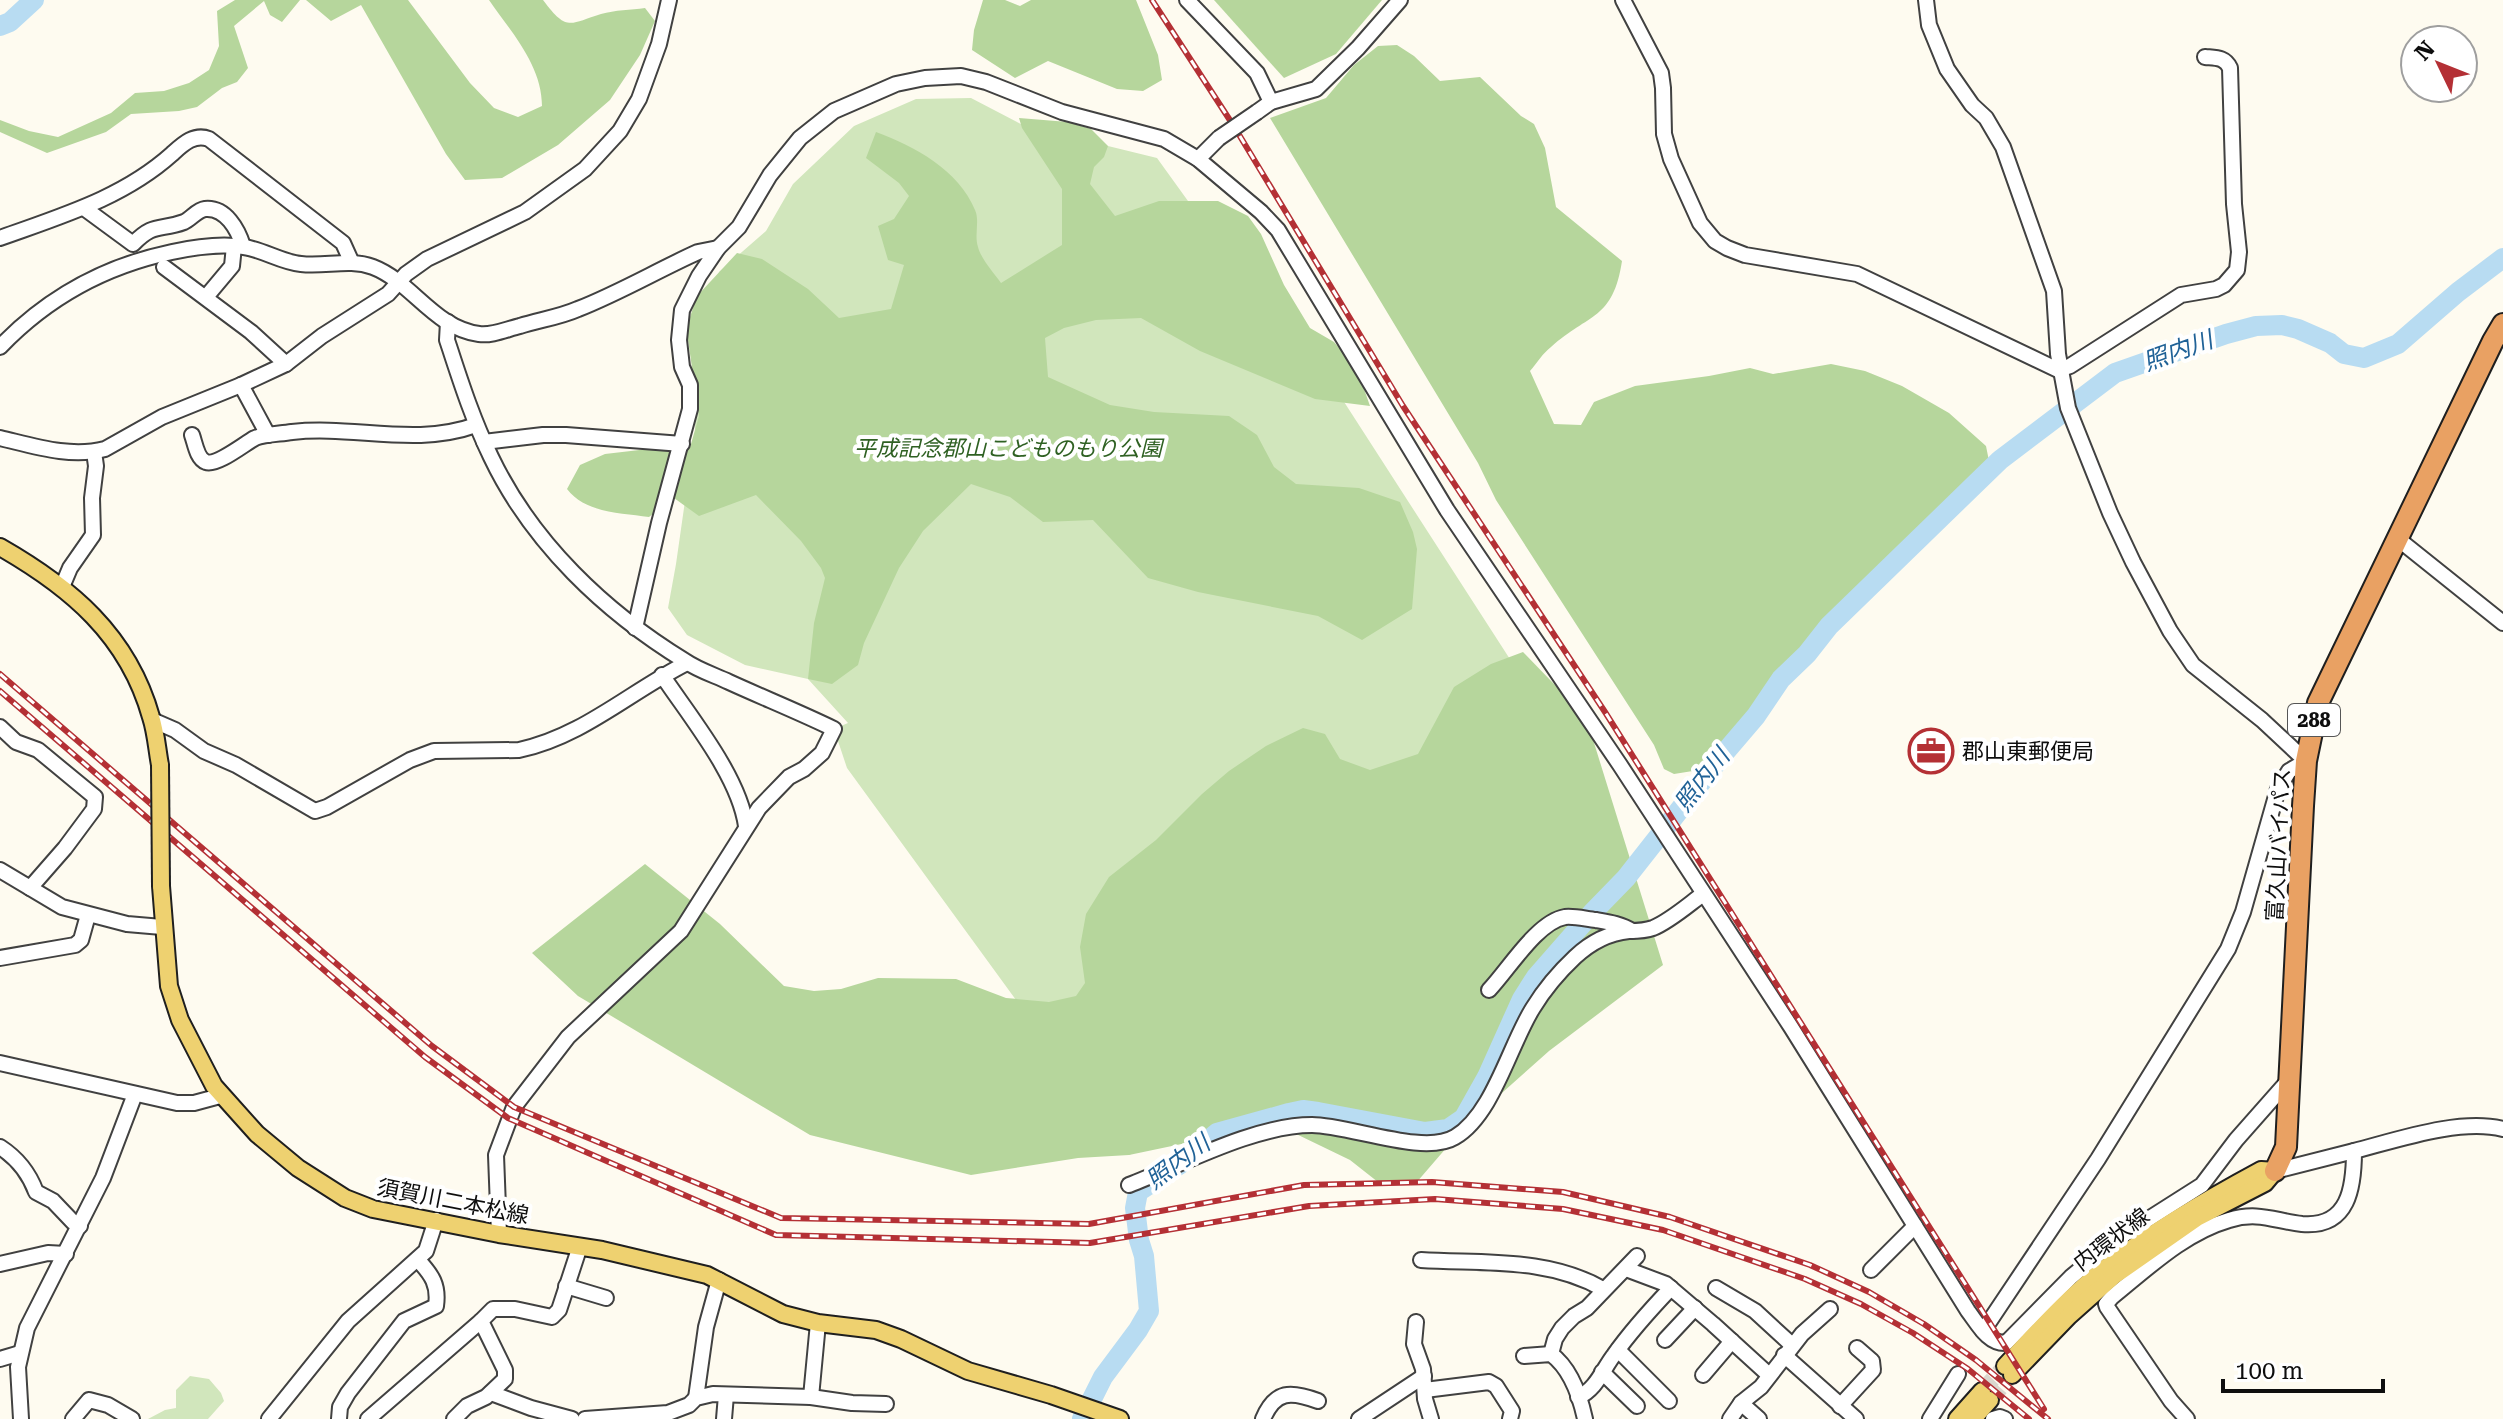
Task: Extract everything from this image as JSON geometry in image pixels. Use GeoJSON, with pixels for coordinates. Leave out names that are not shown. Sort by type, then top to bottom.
{"type":"FeatureCollection","features":[{"type":"Feature","properties":{"kind":"highway","name":"富久山バイパス"},"geometry":{"type":"LineString","coordinates":[[2267,1175],[2286,1147],[2306,761],[2318,703],[2503,324]]}},
{"type":"Feature","properties":{"kind":"main road","name":"須賀川二本松線"},"geometry":{"type":"LineString","coordinates":[[0,547],[37,569],[89,610],[125,656],[146,700],[160,765],[162,927],[173,998],[220,1096],[257,1134],[298,1168],[345,1198],[373,1209],[656,1262],[719,1280],[783,1314],[818,1323],[876,1330],[968,1371],[1115,1417]]}},
{"type":"Feature","properties":{"kind":"main road","name":"内環状線"},"geometry":{"type":"LineString","coordinates":[[2009,1371],[2114,1276],[2197,1218],[2267,1175]]}},
{"type":"Feature","properties":{"kind":"main road"},"geometry":{"type":"LineString","coordinates":[[1957,1419],[1986,1396],[1973,1419]]}},
{"type":"Feature","properties":{"kind":"street"},"geometry":{"type":"LineString","coordinates":[[0,438],[65,451],[94,452],[105,449],[162,417],[286,364],[322,336],[388,294],[406,274],[427,259],[517,217],[552,195],[585,169],[620,131],[639,99],[659,44],[669,0]]}},
{"type":"Feature","properties":{"kind":"street"},"geometry":{"type":"LineString","coordinates":[[1187,0],[1257,73],[1271,102]]}},
{"type":"Feature","properties":{"kind":"street"},"geometry":{"type":"LineString","coordinates":[[1198,159],[1219,138],[1271,102],[1316,89],[1358,48],[1400,0]]}},
{"type":"Feature","properties":{"kind":"street"},"geometry":{"type":"LineString","coordinates":[[1623,0],[1661,73],[1664,134],[1671,159],[1700,223],[1715,241],[1745,255],[1857,274],[2050,367],[2061,369],[2090,354],[2181,295],[2224,285],[2237,270],[2240,256],[2234,204],[2230,68],[2219,58],[2205,57]]}},
{"type":"Feature","properties":{"kind":"street"},"geometry":{"type":"LineString","coordinates":[[1926,0],[1929,25],[1947,69],[1972,105],[1986,118],[2003,147],[2054,291],[2068,408],[2133,562],[2183,654],[2306,761],[2289,771],[2278,789],[2243,912],[2228,949],[2098,1159],[1983,1331]]}},
{"type":"Feature","properties":{"kind":"street"},"geometry":{"type":"LineString","coordinates":[[635,628],[690,409],[690,385],[682,367],[680,322],[682,310],[699,276],[718,248],[739,227],[770,175],[800,138],[834,111],[896,84],[925,78],[961,76],[986,82],[1062,112],[1164,139],[1198,159],[1278,230],[1447,510],[1620,765],[1791,1027],[1968,1311],[1997,1343],[2006,1343],[2071,1277],[2117,1239],[2202,1185],[2236,1140],[2289,1080]]}},
{"type":"Feature","properties":{"kind":"street"},"geometry":{"type":"LineString","coordinates":[[0,238],[84,208],[134,183],[192,139],[202,136],[343,243],[352,263]]}},
{"type":"Feature","properties":{"kind":"street"},"geometry":{"type":"LineString","coordinates":[[84,208],[133,244],[150,229],[185,221],[208,209],[219,212],[236,227],[238,246],[232,266],[206,297]]}},
{"type":"Feature","properties":{"kind":"street"},"geometry":{"type":"LineString","coordinates":[[0,347],[45,306],[116,267],[138,259],[198,247],[238,246],[298,264],[352,263],[372,267],[392,276],[448,322],[479,335],[577,310],[698,252],[718,248]]}},
{"type":"Feature","properties":{"kind":"street"},"geometry":{"type":"LineString","coordinates":[[164,267],[251,332],[286,364]]}},
{"type":"Feature","properties":{"kind":"street"},"geometry":{"type":"LineString","coordinates":[[448,322],[447,340],[484,442],[515,498],[547,544],[579,580],[635,628],[687,663],[834,729],[826,749],[804,769],[789,777],[759,808],[681,931],[568,1037],[514,1107],[496,1155],[499,1234]]}},
{"type":"Feature","properties":{"kind":"street"},"geometry":{"type":"LineString","coordinates":[[241,385],[268,435]]}},
{"type":"Feature","properties":{"kind":"street"},"geometry":{"type":"LineString","coordinates":[[192,435],[200,457],[208,462],[218,461],[258,437],[268,435],[319,430],[419,436],[457,432],[476,425]]}},
{"type":"Feature","properties":{"kind":"street"},"geometry":{"type":"LineString","coordinates":[[484,442],[566,435],[682,444]]}},
{"type":"Feature","properties":{"kind":"street"},"geometry":{"type":"LineString","coordinates":[[62,587],[70,568],[93,535],[94,452]]}},
{"type":"Feature","properties":{"kind":"street"},"geometry":{"type":"LineString","coordinates":[[2398,539],[2503,623]]}},
{"type":"Feature","properties":{"kind":"street"},"geometry":{"type":"LineString","coordinates":[[152,720],[175,730],[204,751],[236,765],[315,811],[410,760],[434,751],[530,748],[575,728],[687,663]]}},
{"type":"Feature","properties":{"kind":"street"},"geometry":{"type":"LineString","coordinates":[[662,675],[727,774],[743,808],[746,826]]}},
{"type":"Feature","properties":{"kind":"street"},"geometry":{"type":"LineString","coordinates":[[0,727],[16,742],[38,750],[95,797],[94,809],[30,888]]}},
{"type":"Feature","properties":{"kind":"street"},"geometry":{"type":"LineString","coordinates":[[2,877],[30,888],[62,907],[127,924],[162,927]]}},
{"type":"Feature","properties":{"kind":"street"},"geometry":{"type":"LineString","coordinates":[[1129,1185],[1260,1133],[1286,1127],[1317,1125],[1428,1144],[1454,1138],[1470,1125],[1483,1106],[1513,1052],[1532,1009],[1576,956],[1595,942],[1656,927],[1703,894]]}},
{"type":"Feature","properties":{"kind":"street"},"geometry":{"type":"LineString","coordinates":[[0,958],[75,945],[81,940],[88,915]]}},
{"type":"Feature","properties":{"kind":"street"},"geometry":{"type":"LineString","coordinates":[[1489,990],[1540,932],[1558,919],[1573,916],[1632,931]]}},
{"type":"Feature","properties":{"kind":"street"},"geometry":{"type":"LineString","coordinates":[[0,1063],[186,1104],[220,1096]]}},
{"type":"Feature","properties":{"kind":"street"},"geometry":{"type":"LineString","coordinates":[[21,1419],[18,1367],[27,1328],[103,1178],[135,1094]]}},
{"type":"Feature","properties":{"kind":"street"},"geometry":{"type":"LineString","coordinates":[[2267,1175],[2407,1137],[2465,1126],[2503,1129]]}},
{"type":"Feature","properties":{"kind":"street"},"geometry":{"type":"LineString","coordinates":[[0,1147],[22,1167],[36,1192],[53,1201],[80,1226]]}},
{"type":"Feature","properties":{"kind":"street"},"geometry":{"type":"LineString","coordinates":[[2187,1419],[2171,1401],[2106,1304],[2201,1230],[2233,1218],[2259,1215],[2307,1224],[2335,1217],[2348,1201],[2352,1190],[2354,1151]]}},
{"type":"Feature","properties":{"kind":"street"},"geometry":{"type":"LineString","coordinates":[[269,1419],[348,1321],[426,1251],[436,1220]]}},
{"type":"Feature","properties":{"kind":"street"},"geometry":{"type":"LineString","coordinates":[[1871,1270],[1915,1226]]}},
{"type":"Feature","properties":{"kind":"street"},"geometry":{"type":"LineString","coordinates":[[368,1419],[493,1309],[515,1309],[552,1317],[559,1310],[580,1246]]}},
{"type":"Feature","properties":{"kind":"street"},"geometry":{"type":"LineString","coordinates":[[0,1264],[48,1253],[66,1254]]}},
{"type":"Feature","properties":{"kind":"street"},"geometry":{"type":"LineString","coordinates":[[1551,1354],[1562,1328],[1587,1308],[1637,1256]]}},
{"type":"Feature","properties":{"kind":"street"},"geometry":{"type":"LineString","coordinates":[[339,1419],[340,1407],[349,1390],[404,1321],[436,1306],[438,1290],[435,1281],[418,1260]]}},
{"type":"Feature","properties":{"kind":"street"},"geometry":{"type":"LineString","coordinates":[[1421,1260],[1521,1263],[1581,1277],[1603,1289]]}},
{"type":"Feature","properties":{"kind":"street"},"geometry":{"type":"LineString","coordinates":[[1626,1269],[1655,1278],[1671,1288],[1769,1375]]}},
{"type":"Feature","properties":{"kind":"street"},"geometry":{"type":"LineString","coordinates":[[696,1398],[706,1327],[719,1280]]}},
{"type":"Feature","properties":{"kind":"street"},"geometry":{"type":"LineString","coordinates":[[566,1286],[606,1298]]}},
{"type":"Feature","properties":{"kind":"street"},"geometry":{"type":"LineString","coordinates":[[1578,1397],[1588,1391],[1671,1288]]}},
{"type":"Feature","properties":{"kind":"street"},"geometry":{"type":"LineString","coordinates":[[1716,1288],[1755,1311],[1840,1406],[1856,1419]]}},
{"type":"Feature","properties":{"kind":"street"},"geometry":{"type":"LineString","coordinates":[[1665,1340],[1695,1308]]}},
{"type":"Feature","properties":{"kind":"street"},"geometry":{"type":"LineString","coordinates":[[1730,1419],[1741,1403],[1760,1388],[1788,1350],[1830,1309]]}},
{"type":"Feature","properties":{"kind":"street"},"geometry":{"type":"LineString","coordinates":[[454,1419],[505,1379],[505,1370],[481,1321]]}},
{"type":"Feature","properties":{"kind":"street"},"geometry":{"type":"LineString","coordinates":[[1416,1322],[1414,1344],[1431,1419]]}},
{"type":"Feature","properties":{"kind":"street"},"geometry":{"type":"LineString","coordinates":[[811,1397],[818,1323]]}},
{"type":"Feature","properties":{"kind":"street"},"geometry":{"type":"LineString","coordinates":[[1703,1375],[1732,1341]]}},
{"type":"Feature","properties":{"kind":"street"},"geometry":{"type":"LineString","coordinates":[[1840,1406],[1873,1370],[1872,1361],[1857,1348]]}},
{"type":"Feature","properties":{"kind":"street"},"geometry":{"type":"LineString","coordinates":[[1618,1350],[1669,1401]]}},
{"type":"Feature","properties":{"kind":"street"},"geometry":{"type":"LineString","coordinates":[[0,1359],[20,1353]]}},
{"type":"Feature","properties":{"kind":"street"},"geometry":{"type":"LineString","coordinates":[[1524,1356],[1551,1354]]}},
{"type":"Feature","properties":{"kind":"street"},"geometry":{"type":"LineString","coordinates":[[1551,1354],[1569,1374],[1585,1419]]}},
{"type":"Feature","properties":{"kind":"street"},"geometry":{"type":"LineString","coordinates":[[1602,1372],[1637,1406]]}},
{"type":"Feature","properties":{"kind":"street"},"geometry":{"type":"LineString","coordinates":[[1930,1419],[1958,1374]]}},
{"type":"Feature","properties":{"kind":"street"},"geometry":{"type":"LineString","coordinates":[[1359,1419],[1377,1414],[1424,1383],[1489,1382],[1496,1386],[1512,1411],[1510,1419]]}},
{"type":"Feature","properties":{"kind":"street"},"geometry":{"type":"LineString","coordinates":[[491,1393],[572,1419]]}},
{"type":"Feature","properties":{"kind":"street"},"geometry":{"type":"LineString","coordinates":[[585,1419],[668,1413],[705,1395],[811,1397],[886,1404]]}},
{"type":"Feature","properties":{"kind":"street"},"geometry":{"type":"LineString","coordinates":[[724,1419],[726,1395]]}},
{"type":"Feature","properties":{"kind":"street"},"geometry":{"type":"LineString","coordinates":[[1263,1419],[1270,1404],[1282,1396],[1299,1395],[1318,1401]]}},
{"type":"Feature","properties":{"kind":"street"},"geometry":{"type":"LineString","coordinates":[[73,1419],[89,1400],[108,1405],[132,1419]]}},
{"type":"Feature","properties":{"kind":"street"},"geometry":{"type":"LineString","coordinates":[[1741,1403],[1759,1419]]}},
{"type":"Feature","properties":{"kind":"street"},"geometry":{"type":"LineString","coordinates":[[1993,1419],[2005,1419]]}},
{"type":"Feature","properties":{"kind":"green space"},"geometry":{"type":"Polygon","coordinates":[[[235,0],[300,0],[282,22],[270,15],[264,1],[234,26],[248,68],[237,82],[222,88],[197,107],[131,114],[106,132],[47,153],[0,132],[0,120],[58,137],[111,113],[135,93],[164,91],[189,83],[209,70],[219,46],[217,11],[235,0]]]}},
{"type":"Feature","properties":{"kind":"green space"},"geometry":{"type":"Polygon","coordinates":[[[306,0],[408,0],[470,83],[494,108],[518,117],[542,106],[541,91],[524,50],[489,0],[543,0],[558,17],[569,23],[606,13],[645,8],[655,21],[640,55],[610,100],[558,145],[502,178],[465,180],[446,154],[361,5],[331,21],[306,0]]]}},
{"type":"Feature","properties":{"kind":"green space"},"geometry":{"type":"Polygon","coordinates":[[[983,0],[1005,0],[1020,6],[1031,0],[1136,0],[1158,55],[1162,80],[1143,91],[1117,89],[1048,61],[1015,78],[972,50],[983,0]]]}},
{"type":"Feature","properties":{"kind":"green space"},"geometry":{"type":"Polygon","coordinates":[[[1214,0],[1382,0],[1336,54],[1284,78],[1214,0]]]}},
{"type":"Feature","properties":{"kind":"green space"},"geometry":{"type":"Polygon","coordinates":[[[1397,45],[1414,56],[1440,81],[1480,77],[1521,116],[1534,124],[1545,148],[1556,207],[1622,261],[1618,280],[1606,305],[1548,349],[1530,371],[1554,424],[1581,425],[1594,402],[1635,386],[1750,368],[1773,374],[1831,364],[1865,371],[1902,386],[1949,413],[1986,446],[1990,466],[1929,519],[1827,618],[1738,737],[1699,770],[1674,774],[1664,769],[1654,745],[1496,500],[1478,463],[1270,118],[1326,98],[1354,65],[1378,46],[1397,45]]]}},
{"type":"Feature","properties":{"kind":"green space","name":"平成記念郡山こどものもり公園"},"geometry":{"type":"Polygon","coordinates":[[[971,98],[1063,146],[1108,146],[1157,158],[1188,201],[1239,239],[1622,833],[1292,1085],[1129,1155],[847,768],[834,729],[848,723],[808,679],[745,665],[687,635],[668,608],[695,431],[692,368],[719,272],[766,231],[793,184],[854,126],[916,99],[971,98]]]}},
{"type":"Feature","properties":{"kind":"green space"},"geometry":{"type":"Polygon","coordinates":[[[1019,118],[1068,122],[1091,129],[1108,146],[1104,157],[1094,167],[1090,184],[1115,216],[1159,201],[1218,201],[1248,216],[1261,234],[1284,285],[1310,328],[1334,342],[1357,369],[1370,406],[1315,399],[1200,351],[1141,318],[1096,320],[1064,328],[1045,338],[1048,377],[1110,405],[1154,412],[1229,416],[1257,435],[1274,467],[1296,484],[1359,488],[1400,502],[1417,549],[1412,609],[1362,640],[1318,616],[1198,592],[1148,578],[1093,520],[1043,522],[1010,497],[971,484],[923,531],[899,568],[864,643],[858,665],[832,684],[808,679],[814,623],[825,578],[821,568],[801,541],[756,495],[699,516],[674,498],[649,517],[593,507],[583,503],[567,489],[580,465],[605,454],[691,444],[699,416],[687,333],[690,317],[697,296],[737,253],[762,259],[808,289],[839,318],[891,309],[904,265],[888,260],[878,226],[894,219],[909,196],[899,183],[866,158],[876,132],[920,152],[958,183],[976,214],[980,252],[1001,283],[1062,245],[1062,189],[1022,128],[1019,118]]]}},
{"type":"Feature","properties":{"kind":"green space"},"geometry":{"type":"Polygon","coordinates":[[[1523,652],[1586,717],[1663,965],[1549,1051],[1466,1125],[1416,1183],[1383,1186],[1350,1160],[1290,1131],[1251,1125],[1129,1155],[1078,1158],[971,1175],[810,1135],[578,996],[532,953],[645,864],[720,924],[784,986],[814,991],[841,989],[878,978],[956,979],[1006,998],[1049,1002],[1076,996],[1085,983],[1080,947],[1086,914],[1109,877],[1156,840],[1229,771],[1266,746],[1303,728],[1325,734],[1340,759],[1370,770],[1418,754],[1454,687],[1491,664],[1523,652]]]}},
{"type":"Feature","properties":{"kind":"green space"},"geometry":{"type":"Polygon","coordinates":[[[190,1376],[209,1379],[221,1393],[224,1401],[208,1419],[148,1419],[176,1408],[176,1390],[190,1376]]]}},
{"type":"Feature","properties":{"kind":"waterway"},"geometry":{"type":"LineString","coordinates":[[0,26],[10,22],[34,0]]}},
{"type":"Feature","properties":{"kind":"waterway","name":"照内川"},"geometry":{"type":"LineString","coordinates":[[1082,1419],[1103,1377],[1149,1311],[1144,1256],[1135,1208],[1138,1192],[1179,1165],[1217,1133],[1289,1113],[1303,1110],[1318,1112],[1425,1132],[1448,1129],[1464,1118],[1487,1077],[1522,999],[1536,977],[1626,878],[1756,716],[1781,679],[1807,654],[1829,626],[2000,460],[2115,373],[2226,334],[2256,326],[2282,325],[2330,343],[2344,354],[2364,358],[2398,344],[2503,258]]}},
{"type":"Feature","properties":{"kind":"tunnel"},"geometry":{"type":"LineString","coordinates":[[1982,1391],[2005,1366]]}},
{"type":"Feature","properties":{"kind":"tunnel"},"geometry":{"type":"LineString","coordinates":[[1990,1400],[2012,1375]]}},
{"type":"Feature","properties":{"kind":"railway"},"geometry":{"type":"LineString","coordinates":[[1152,0],[1235,128],[1403,406],[1605,712],[2044,1409]]}},
{"type":"Feature","properties":{"kind":"railway"},"geometry":{"type":"LineString","coordinates":[[0,674],[432,1046],[514,1107],[781,1218],[1089,1224],[1304,1185],[1432,1182],[1563,1192],[1670,1217],[1810,1265],[1869,1292],[1924,1324],[1976,1360],[2048,1419]]}},
{"type":"Feature","properties":{"kind":"railway"},"geometry":{"type":"LineString","coordinates":[[0,691],[425,1057],[508,1118],[776,1235],[1090,1243],[1309,1206],[1435,1199],[1563,1209],[1663,1230],[1805,1279],[1861,1304],[1968,1369],[2029,1419]]}},
{"type":"Feature","properties":{"kind":"place","name":"郡山東郵便局"},"geometry":{"type":"Point","coordinates":[1931,751]}}]}
